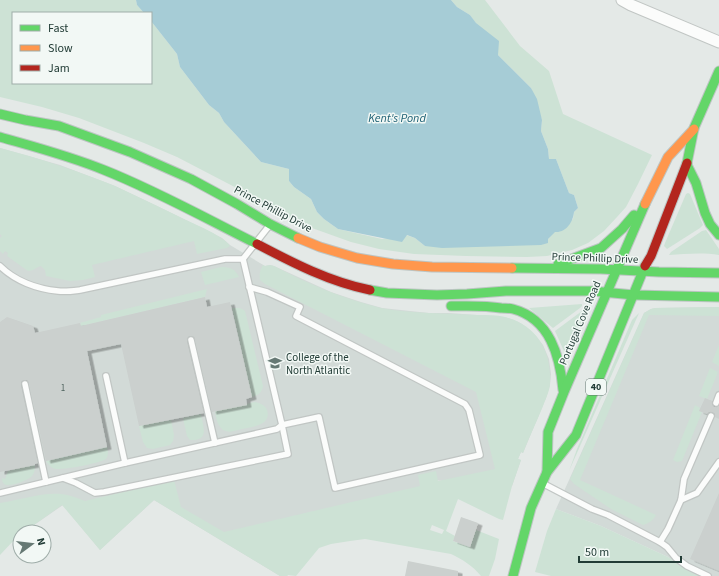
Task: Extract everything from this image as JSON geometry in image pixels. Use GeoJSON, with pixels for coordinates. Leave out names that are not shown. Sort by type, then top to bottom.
{"type":"FeatureCollection","features":[{"type":"Feature","properties":{"kind":"main road","name":"Portugal Cove Road"},"geometry":{"type":"LineString","coordinates":[[513,576],[531,508],[547,472],[576,435],[651,256],[687,165],[694,128],[719,71]]}},
{"type":"Feature","properties":{"kind":"main road","name":"Prince Phillip Drive"},"geometry":{"type":"LineString","coordinates":[[0,114],[59,126],[130,152],[191,179],[270,224],[300,238],[326,249],[358,258],[409,266],[451,268],[601,269],[719,273]]}},
{"type":"Feature","properties":{"kind":"main road","name":"Portugal Cove Road"},"geometry":{"type":"LineString","coordinates":[[547,472],[548,432],[616,270],[646,201],[668,157],[694,128]]}},
{"type":"Feature","properties":{"kind":"main road"},"geometry":{"type":"LineString","coordinates":[[0,137],[59,154],[123,178],[179,204],[303,267],[360,288],[387,293],[422,295],[506,291],[592,291],[634,295],[719,297]]}},
{"type":"Feature","properties":{"kind":"main road"},"geometry":{"type":"LineString","coordinates":[[687,165],[696,183],[710,224],[719,235]]}},
{"type":"Feature","properties":{"kind":"main road"},"geometry":{"type":"LineString","coordinates":[[546,268],[601,248],[622,229],[646,201]]}},
{"type":"Feature","properties":{"kind":"main road"},"geometry":{"type":"LineString","coordinates":[[406,294],[416,302]]}},
{"type":"Feature","properties":{"kind":"main road"},"geometry":{"type":"LineString","coordinates":[[441,305],[512,309],[534,319],[541,325],[554,344],[562,373],[564,392]]}},
{"type":"Feature","properties":{"kind":"street"},"geometry":{"type":"LineString","coordinates":[[622,0],[719,42]]}},
{"type":"Feature","properties":{"kind":"lane"},"geometry":{"type":"LineString","coordinates":[[0,266],[19,280],[44,289],[67,292],[80,290],[225,259],[243,258],[270,224]]}},
{"type":"Feature","properties":{"kind":"lane"},"geometry":{"type":"LineString","coordinates":[[63,478],[96,493],[288,454],[243,258]]}},
{"type":"Feature","properties":{"kind":"lane"},"geometry":{"type":"LineString","coordinates":[[0,493],[277,429],[282,425],[319,417],[335,488],[480,456],[469,410],[465,404],[296,316],[300,307],[267,292],[249,287]]}},
{"type":"Feature","properties":{"kind":"lane"},"geometry":{"type":"LineString","coordinates":[[191,340],[215,443]]}},
{"type":"Feature","properties":{"kind":"lane"},"geometry":{"type":"LineString","coordinates":[[106,376],[125,463]]}},
{"type":"Feature","properties":{"kind":"lane"},"geometry":{"type":"LineString","coordinates":[[25,384],[46,482]]}},
{"type":"Feature","properties":{"kind":"lane"},"geometry":{"type":"LineString","coordinates":[[716,403],[719,395]]}},
{"type":"Feature","properties":{"kind":"lane"},"geometry":{"type":"LineString","coordinates":[[660,542],[668,529],[681,500],[684,479],[711,416]]}},
{"type":"Feature","properties":{"kind":"lane"},"geometry":{"type":"LineString","coordinates":[[681,500],[698,492],[719,462]]}},
{"type":"Feature","properties":{"kind":"lane"},"geometry":{"type":"LineString","coordinates":[[542,483],[660,542],[676,558],[687,566],[708,576]]}},
{"type":"Feature","properties":{"kind":"shaded area","name":"College of the North Atlantic"},"geometry":{"type":"Polygon","coordinates":[[[0,148],[60,165],[115,186],[222,238],[230,245],[265,266],[274,266],[331,292],[382,308],[429,313],[504,317],[514,320],[522,324],[535,335],[543,345],[549,359],[551,374],[550,385],[523,453],[521,452],[518,459],[521,460],[512,486],[430,480],[416,517],[311,542],[287,576],[280,576],[154,500],[100,550],[63,505],[36,524],[12,524],[12,539],[0,545],[0,148]]]}},
{"type":"Feature","properties":{"kind":"shaded area"},"geometry":{"type":"Polygon","coordinates":[[[719,307],[719,576],[699,576],[682,567],[668,557],[601,526],[556,509],[644,313],[655,308],[719,307]]]}},
{"type":"Feature","properties":{"kind":"green space"},"geometry":{"type":"Polygon","coordinates":[[[0,0],[136,0],[137,5],[143,12],[12,12],[12,84],[152,84],[152,22],[177,54],[180,67],[209,105],[219,113],[224,122],[261,162],[289,169],[289,181],[294,187],[311,199],[317,212],[324,219],[338,229],[382,239],[406,235],[415,238],[425,246],[548,239],[555,231],[573,219],[574,212],[578,208],[574,195],[569,193],[556,159],[549,159],[548,149],[541,131],[542,120],[531,88],[498,55],[470,15],[457,7],[451,0],[485,0],[520,46],[549,71],[563,114],[652,155],[626,207],[604,231],[588,243],[572,250],[547,256],[527,257],[414,254],[379,249],[351,242],[312,228],[282,214],[250,195],[177,157],[144,143],[79,118],[0,97],[0,0]]]}},
{"type":"Feature","properties":{"kind":"green space"},"geometry":{"type":"Polygon","coordinates":[[[0,148],[58,165],[115,186],[210,232],[223,239],[230,246],[227,248],[197,254],[194,241],[92,265],[95,277],[83,280],[70,281],[46,276],[45,270],[41,266],[28,271],[7,256],[8,253],[5,251],[3,254],[0,251],[0,238],[2,236],[0,234],[0,148]]]}},
{"type":"Feature","properties":{"kind":"green space"},"geometry":{"type":"Polygon","coordinates":[[[686,194],[690,194],[703,225],[667,249],[664,246],[665,243],[686,194]]]}},
{"type":"Feature","properties":{"kind":"green space"},"geometry":{"type":"Polygon","coordinates":[[[706,230],[719,249],[719,255],[700,253],[669,255],[671,252],[702,231],[706,230]]]}},
{"type":"Feature","properties":{"kind":"green space"},"geometry":{"type":"Polygon","coordinates":[[[263,265],[274,266],[326,290],[381,308],[399,311],[492,315],[505,317],[525,326],[540,341],[545,350],[550,371],[548,394],[523,453],[521,452],[518,459],[521,460],[503,520],[458,499],[446,531],[455,536],[453,541],[470,547],[476,530],[499,539],[495,559],[489,576],[481,576],[467,563],[451,554],[365,539],[331,544],[319,548],[296,576],[280,576],[154,500],[100,550],[62,505],[35,524],[12,524],[12,542],[0,555],[0,503],[39,495],[61,494],[85,501],[174,480],[181,507],[224,532],[420,486],[418,475],[436,471],[438,481],[495,469],[476,392],[265,284],[260,280],[260,270],[263,265]],[[432,525],[430,530],[442,534],[444,530],[432,525]]]}},
{"type":"Feature","properties":{"kind":"green space"},"geometry":{"type":"Polygon","coordinates":[[[221,267],[232,269],[239,277],[205,285],[201,272],[221,267]]]}},
{"type":"Feature","properties":{"kind":"green space"},"geometry":{"type":"Polygon","coordinates":[[[207,289],[205,297],[81,326],[80,323],[101,317],[101,315],[207,289]]]}},
{"type":"Feature","properties":{"kind":"green space"},"geometry":{"type":"Polygon","coordinates":[[[582,304],[580,308],[553,328],[529,308],[582,304]]]}},
{"type":"Feature","properties":{"kind":"green space"},"geometry":{"type":"Polygon","coordinates":[[[719,307],[719,316],[649,315],[580,480],[656,515],[651,521],[643,525],[611,509],[574,484],[570,479],[644,313],[655,308],[719,307]]]}},
{"type":"Feature","properties":{"kind":"green space"},"geometry":{"type":"Polygon","coordinates":[[[232,308],[240,308],[245,311],[263,386],[260,393],[252,397],[232,308]]]}},
{"type":"Feature","properties":{"kind":"green space"},"geometry":{"type":"Polygon","coordinates":[[[587,310],[568,360],[555,331],[582,311],[587,310]]]}},
{"type":"Feature","properties":{"kind":"green space"},"geometry":{"type":"Polygon","coordinates":[[[639,313],[569,471],[632,320],[639,313]]]}},
{"type":"Feature","properties":{"kind":"green space"},"geometry":{"type":"Polygon","coordinates":[[[719,345],[719,366],[712,362],[719,345]]]}},
{"type":"Feature","properties":{"kind":"green space"},"geometry":{"type":"Polygon","coordinates":[[[710,368],[718,372],[707,399],[699,396],[710,368]]]}},
{"type":"Feature","properties":{"kind":"green space"},"geometry":{"type":"Polygon","coordinates":[[[255,402],[262,404],[267,410],[267,419],[264,422],[256,426],[232,432],[224,431],[222,429],[217,420],[215,411],[255,402]]]}},
{"type":"Feature","properties":{"kind":"green space"},"geometry":{"type":"Polygon","coordinates":[[[695,405],[700,408],[699,411],[702,412],[682,461],[677,462],[673,460],[695,405]]]}},
{"type":"Feature","properties":{"kind":"green space"},"geometry":{"type":"Polygon","coordinates":[[[201,414],[204,428],[203,436],[196,440],[190,440],[187,436],[183,418],[201,414]]]}},
{"type":"Feature","properties":{"kind":"green space"},"geometry":{"type":"Polygon","coordinates":[[[171,420],[174,435],[173,441],[170,445],[153,449],[147,448],[143,442],[139,426],[171,420]]]}},
{"type":"Feature","properties":{"kind":"green space"},"geometry":{"type":"Polygon","coordinates":[[[107,447],[108,454],[106,459],[90,464],[56,469],[51,467],[46,461],[107,447]]]}},
{"type":"Feature","properties":{"kind":"green space"},"geometry":{"type":"Polygon","coordinates":[[[35,465],[35,470],[32,476],[22,482],[9,485],[3,483],[2,478],[5,479],[8,471],[35,465]]]}},
{"type":"Feature","properties":{"kind":"green space"},"geometry":{"type":"Polygon","coordinates":[[[556,509],[601,526],[668,557],[682,567],[699,576],[551,576],[535,572],[547,531],[556,509]]]}},
{"type":"Feature","properties":{"kind":"water","name":"Kent's Pond"},"geometry":{"type":"Polygon","coordinates":[[[136,0],[451,0],[457,7],[470,15],[476,23],[499,41],[498,55],[531,88],[537,99],[542,120],[541,131],[548,149],[549,159],[556,159],[569,193],[574,195],[578,208],[574,212],[566,229],[555,232],[548,239],[548,243],[541,245],[442,248],[425,246],[415,238],[407,235],[402,242],[338,229],[324,219],[317,212],[311,199],[294,187],[289,181],[289,169],[261,162],[224,122],[219,113],[209,105],[180,67],[177,54],[152,22],[152,12],[143,12],[137,5],[136,0]]]}},
{"type":"Feature","properties":{"kind":"building"},"geometry":{"type":"Polygon","coordinates":[[[205,297],[207,307],[230,302],[252,397],[246,399],[247,405],[212,412],[195,339],[194,337],[190,336],[188,337],[187,341],[204,413],[139,426],[121,344],[87,351],[107,447],[46,461],[29,383],[27,380],[24,380],[21,382],[21,385],[38,463],[35,465],[0,472],[0,322],[7,317],[33,326],[35,333],[80,323],[81,326],[205,297]]]}},
{"type":"Feature","properties":{"kind":"building"},"geometry":{"type":"Polygon","coordinates":[[[705,398],[712,401],[714,407],[719,406],[719,419],[715,417],[715,414],[712,412],[707,414],[699,411],[705,398]]]}},
{"type":"Feature","properties":{"kind":"building"},"geometry":{"type":"Polygon","coordinates":[[[719,493],[719,571],[690,559],[719,493]]]}},
{"type":"Feature","properties":{"kind":"building"},"geometry":{"type":"Polygon","coordinates":[[[461,517],[478,523],[470,547],[453,541],[461,517]]]}},
{"type":"Feature","properties":{"kind":"building"},"geometry":{"type":"Polygon","coordinates":[[[408,561],[458,571],[458,576],[405,576],[408,561]]]}},
{"type":"Feature","properties":{"kind":"traffic: fast"},"geometry":{"type":"LineString","coordinates":[[687,163],[694,128],[719,71]]}},
{"type":"Feature","properties":{"kind":"traffic: fast"},"geometry":{"type":"LineString","coordinates":[[0,114],[59,126],[130,152],[191,179],[270,224],[298,238]]}},
{"type":"Feature","properties":{"kind":"traffic: fast"},"geometry":{"type":"LineString","coordinates":[[0,137],[78,160],[124,178],[163,196],[257,244]]}},
{"type":"Feature","properties":{"kind":"traffic: fast"},"geometry":{"type":"LineString","coordinates":[[687,165],[696,183],[710,224],[719,235]]}},
{"type":"Feature","properties":{"kind":"traffic: fast"},"geometry":{"type":"LineString","coordinates":[[547,472],[548,432],[645,204]]}},
{"type":"Feature","properties":{"kind":"traffic: fast"},"geometry":{"type":"LineString","coordinates":[[558,264],[601,248],[622,229],[634,215]]}},
{"type":"Feature","properties":{"kind":"traffic: fast"},"geometry":{"type":"LineString","coordinates":[[513,576],[531,508],[547,472],[576,435],[645,266]]}},
{"type":"Feature","properties":{"kind":"traffic: fast"},"geometry":{"type":"LineString","coordinates":[[512,268],[719,273]]}},
{"type":"Feature","properties":{"kind":"traffic: fast"},"geometry":{"type":"LineString","coordinates":[[370,290],[387,293],[437,295],[506,291],[592,291],[634,295],[719,297]]}},
{"type":"Feature","properties":{"kind":"traffic: fast"},"geometry":{"type":"LineString","coordinates":[[451,306],[482,306],[512,309],[526,314],[536,321],[551,340],[556,352],[562,377],[563,390]]}},
{"type":"Feature","properties":{"kind":"traffic: slow"},"geometry":{"type":"LineString","coordinates":[[645,204],[668,157],[694,129]]}},
{"type":"Feature","properties":{"kind":"traffic: slow"},"geometry":{"type":"LineString","coordinates":[[298,238],[320,247],[357,258],[393,264],[432,267],[512,268]]}},
{"type":"Feature","properties":{"kind":"traffic: jam"},"geometry":{"type":"LineString","coordinates":[[645,266],[651,256],[687,163]]}},
{"type":"Feature","properties":{"kind":"traffic: jam"},"geometry":{"type":"LineString","coordinates":[[257,244],[298,265],[326,277],[355,287],[370,290]]}},
{"type":"Feature","properties":{"kind":"place","name":"College of the North Atlantic"},"geometry":{"type":"Point","coordinates":[275,363]}}]}
